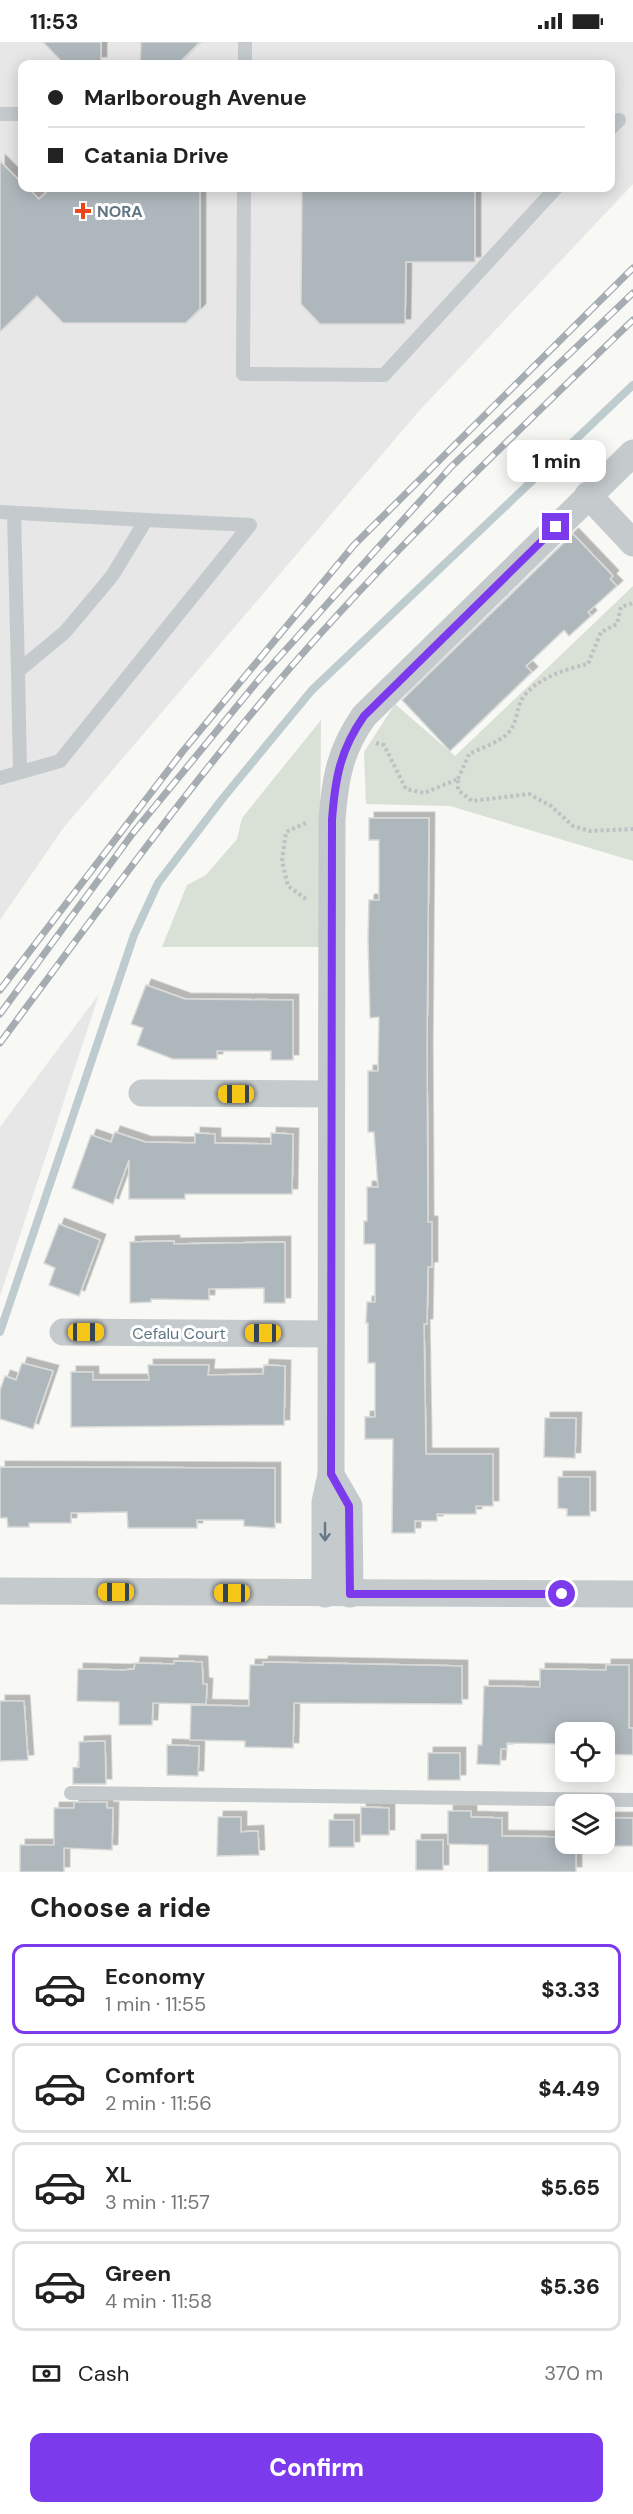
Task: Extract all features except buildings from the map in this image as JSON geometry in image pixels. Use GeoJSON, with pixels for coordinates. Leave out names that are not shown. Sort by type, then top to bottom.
{"type":"FeatureCollection","features":[{"type":"Feature","properties":{"kind":"street"},"geometry":{"type":"LineString","coordinates":[[338,1594],[325,1502],[331,1474],[332,820],[334,789],[341,758],[354,730],[364,716],[633,453]]}},
{"type":"Feature","properties":{"kind":"street"},"geometry":{"type":"LineString","coordinates":[[588,495],[633,543]]}},
{"type":"Feature","properties":{"kind":"street"},"geometry":{"type":"LineString","coordinates":[[142,1094],[330,1094]]}},
{"type":"Feature","properties":{"kind":"street","name":"Cefalu Court"},"geometry":{"type":"LineString","coordinates":[[63,1332],[330,1334]]}},
{"type":"Feature","properties":{"kind":"street"},"geometry":{"type":"LineString","coordinates":[[0,1591],[633,1594]]}},
{"type":"Feature","properties":{"kind":"lane"},"geometry":{"type":"LineString","coordinates":[[245,42],[245,60]]}},
{"type":"Feature","properties":{"kind":"lane"},"geometry":{"type":"LineString","coordinates":[[0,114],[18,114]]}},
{"type":"Feature","properties":{"kind":"lane"},"geometry":{"type":"LineString","coordinates":[[244,192],[243,374],[384,375],[552,192]]}},
{"type":"Feature","properties":{"kind":"lane"},"geometry":{"type":"LineString","coordinates":[[0,778],[60,761],[250,525],[7,513],[18,671],[20,772]]}},
{"type":"Feature","properties":{"kind":"lane"},"geometry":{"type":"LineString","coordinates":[[18,671],[65,632],[112,576],[146,520]]}},
{"type":"Feature","properties":{"kind":"lane"},"geometry":{"type":"LineString","coordinates":[[71,1793],[633,1800]]}},
{"type":"Feature","properties":{"kind":"path"},"geometry":{"type":"LineString","coordinates":[[633,603],[621,607],[617,624],[601,632],[588,664],[568,668],[529,689],[520,703],[515,721],[508,733],[469,754],[458,779],[458,790],[472,801],[529,794],[551,806],[573,826],[590,831],[633,830]]}},
{"type":"Feature","properties":{"kind":"path"},"geometry":{"type":"LineString","coordinates":[[354,730],[375,743],[384,745],[406,789],[424,793],[458,779]]}},
{"type":"Feature","properties":{"kind":"path"},"geometry":{"type":"LineString","coordinates":[[312,903],[288,886],[282,861],[286,832],[315,819]]}},
{"type":"Feature","properties":{"kind":"shaded area"},"geometry":{"type":"Polygon","coordinates":[[[0,42],[633,42],[633,184],[419,411],[64,827],[0,920],[0,42]]]}},
{"type":"Feature","properties":{"kind":"shaded area"},"geometry":{"type":"Polygon","coordinates":[[[633,586],[633,861],[450,806],[366,804],[364,752],[395,704],[455,756],[633,586]]]}},
{"type":"Feature","properties":{"kind":"shaded area"},"geometry":{"type":"Polygon","coordinates":[[[321,720],[319,947],[162,947],[187,885],[206,875],[237,839],[242,818],[321,720]]]}},
{"type":"Feature","properties":{"kind":"shaded area"},"geometry":{"type":"Polygon","coordinates":[[[99,994],[0,1296],[0,1127],[99,994]]]}},
{"type":"Feature","properties":{"kind":"waterway"},"geometry":{"type":"LineString","coordinates":[[0,1332],[134,935],[158,883],[223,798],[312,690],[633,385]]}},
{"type":"Feature","properties":{"kind":"railway"},"geometry":{"type":"LineString","coordinates":[[0,990],[183,751],[354,545],[633,268]]}},
{"type":"Feature","properties":{"kind":"railway"},"geometry":{"type":"LineString","coordinates":[[0,1014],[133,833],[261,677],[451,467],[633,293]]}},
{"type":"Feature","properties":{"kind":"railway"},"geometry":{"type":"LineString","coordinates":[[0,1043],[178,806],[290,668],[415,534],[501,447],[633,320]]}},
{"type":"Feature","properties":{"kind":"place","name":"NORA"},"geometry":{"type":"Point","coordinates":[83,211]}},
{"type":"Feature","properties":{"kind":"route"},"geometry":{"type":"LineString","coordinates":[[556,527],[364,716],[351,734],[341,758],[334,789],[332,820],[330,1334],[331,1474],[349,1506],[350,1594],[562,1594]]}}]}
